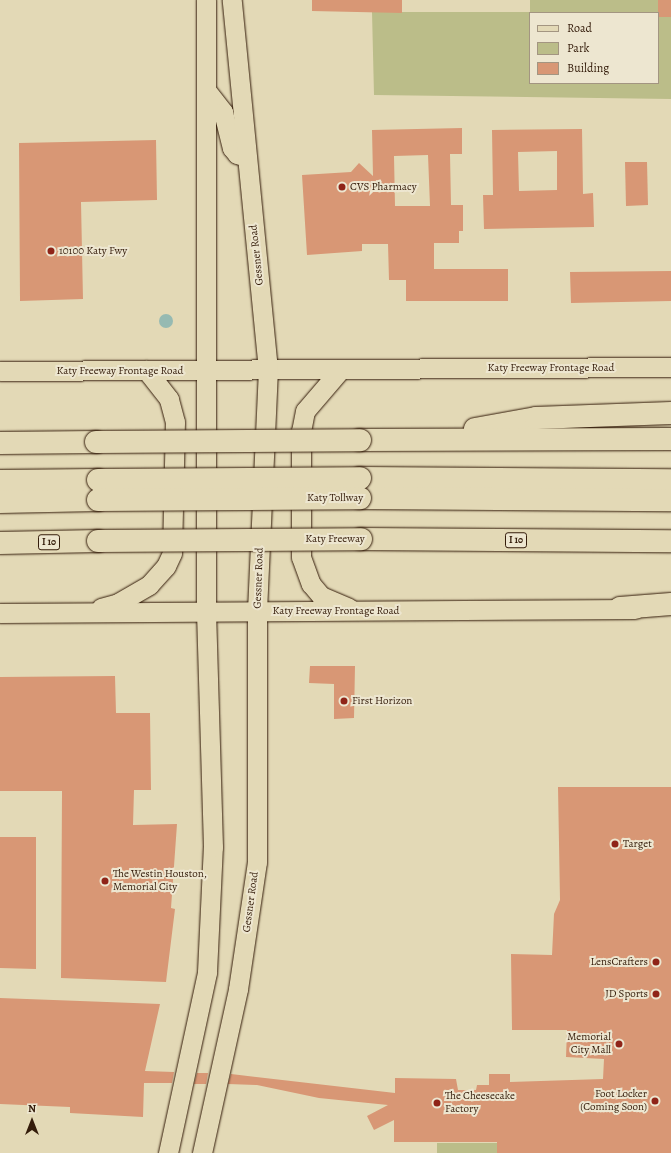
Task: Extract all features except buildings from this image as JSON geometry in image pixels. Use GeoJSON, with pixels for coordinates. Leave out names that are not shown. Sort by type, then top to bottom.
{"type":"FeatureCollection","features":[{"type":"Feature","properties":{"kind":"highway"},"geometry":{"type":"LineString","coordinates":[[413,440],[536,418],[671,413]]}},
{"type":"Feature","properties":{"kind":"highway"},"geometry":{"type":"LineString","coordinates":[[0,443],[671,439]]}},
{"type":"Feature","properties":{"kind":"highway","name":"Katy Tollway"},"geometry":{"type":"LineString","coordinates":[[0,481],[98,490],[360,488],[671,480]]}},
{"type":"Feature","properties":{"kind":"highway","name":"Katy Tollway"},"geometry":{"type":"LineString","coordinates":[[360,488],[671,500]]}},
{"type":"Feature","properties":{"kind":"highway","name":"Katy Tollway"},"geometry":{"type":"LineString","coordinates":[[0,502],[98,490]]}},
{"type":"Feature","properties":{"kind":"highway","name":"Katy Freeway"},"geometry":{"type":"LineString","coordinates":[[0,543],[361,539],[671,541]]}},
{"type":"Feature","properties":{"kind":"highway"},"geometry":{"type":"LineString","coordinates":[[620,608],[671,604]]}},
{"type":"Feature","properties":{"kind":"main road"},"geometry":{"type":"LineString","coordinates":[[168,1153],[207,972],[213,847],[206,612],[206,0]]}},
{"type":"Feature","properties":{"kind":"main road","name":"Gessner Road"},"geometry":{"type":"LineString","coordinates":[[202,1153],[238,989],[257,862],[257,611],[268,370],[232,0]]}},
{"type":"Feature","properties":{"kind":"main road"},"geometry":{"type":"LineString","coordinates":[[206,90],[223,112],[232,148],[237,154],[247,158]]}},
{"type":"Feature","properties":{"kind":"main road","name":"Katy Freeway Frontage Road"},"geometry":{"type":"LineString","coordinates":[[0,371],[671,367]]}},
{"type":"Feature","properties":{"kind":"main road"},"geometry":{"type":"LineString","coordinates":[[341,369],[305,411],[301,431],[301,557],[311,584],[322,596],[355,611]]}},
{"type":"Feature","properties":{"kind":"main road"},"geometry":{"type":"LineString","coordinates":[[84,613],[118,603],[149,585],[166,566],[172,553],[175,422],[169,399],[146,370]]}},
{"type":"Feature","properties":{"kind":"main road","name":"Katy Freeway Frontage Road"},"geometry":{"type":"LineString","coordinates":[[0,613],[620,608],[671,609]]}},
{"type":"Feature","properties":{"kind":"green space"},"geometry":{"type":"Polygon","coordinates":[[[530,0],[671,0],[671,99],[374,95],[372,12],[529,12],[529,84],[659,84],[659,12],[530,12],[530,0]]]}},
{"type":"Feature","properties":{"kind":"green space"},"geometry":{"type":"Polygon","coordinates":[[[437,1143],[497,1143],[497,1153],[437,1153],[437,1143]]]}},
{"type":"Feature","properties":{"kind":"water"},"geometry":{"type":"Polygon","coordinates":[[[163,314],[169,314],[173,318],[173,324],[169,328],[163,328],[159,324],[159,318],[163,314]]]}},
{"type":"Feature","properties":{"kind":"place","name":"CVS Pharmacy"},"geometry":{"type":"Point","coordinates":[342,187]}},
{"type":"Feature","properties":{"kind":"place","name":"10100 Katy Fwy"},"geometry":{"type":"Point","coordinates":[51,251]}},
{"type":"Feature","properties":{"kind":"place","name":"First Horizon"},"geometry":{"type":"Point","coordinates":[344,701]}},
{"type":"Feature","properties":{"kind":"place","name":"Target"},"geometry":{"type":"Point","coordinates":[615,844]}},
{"type":"Feature","properties":{"kind":"place","name":"The Westin Houston, Memorial City"},"geometry":{"type":"Point","coordinates":[105,881]}},
{"type":"Feature","properties":{"kind":"place","name":"LensCrafters"},"geometry":{"type":"Point","coordinates":[656,962]}},
{"type":"Feature","properties":{"kind":"place","name":"JD Sports"},"geometry":{"type":"Point","coordinates":[656,994]}},
{"type":"Feature","properties":{"kind":"place","name":"Memorial City Mall"},"geometry":{"type":"Point","coordinates":[619,1044]}},
{"type":"Feature","properties":{"kind":"place","name":"Foot Locker (Coming Soon)"},"geometry":{"type":"Point","coordinates":[655,1101]}},
{"type":"Feature","properties":{"kind":"place","name":"The Cheesecake Factory"},"geometry":{"type":"Point","coordinates":[437,1103]}}]}
